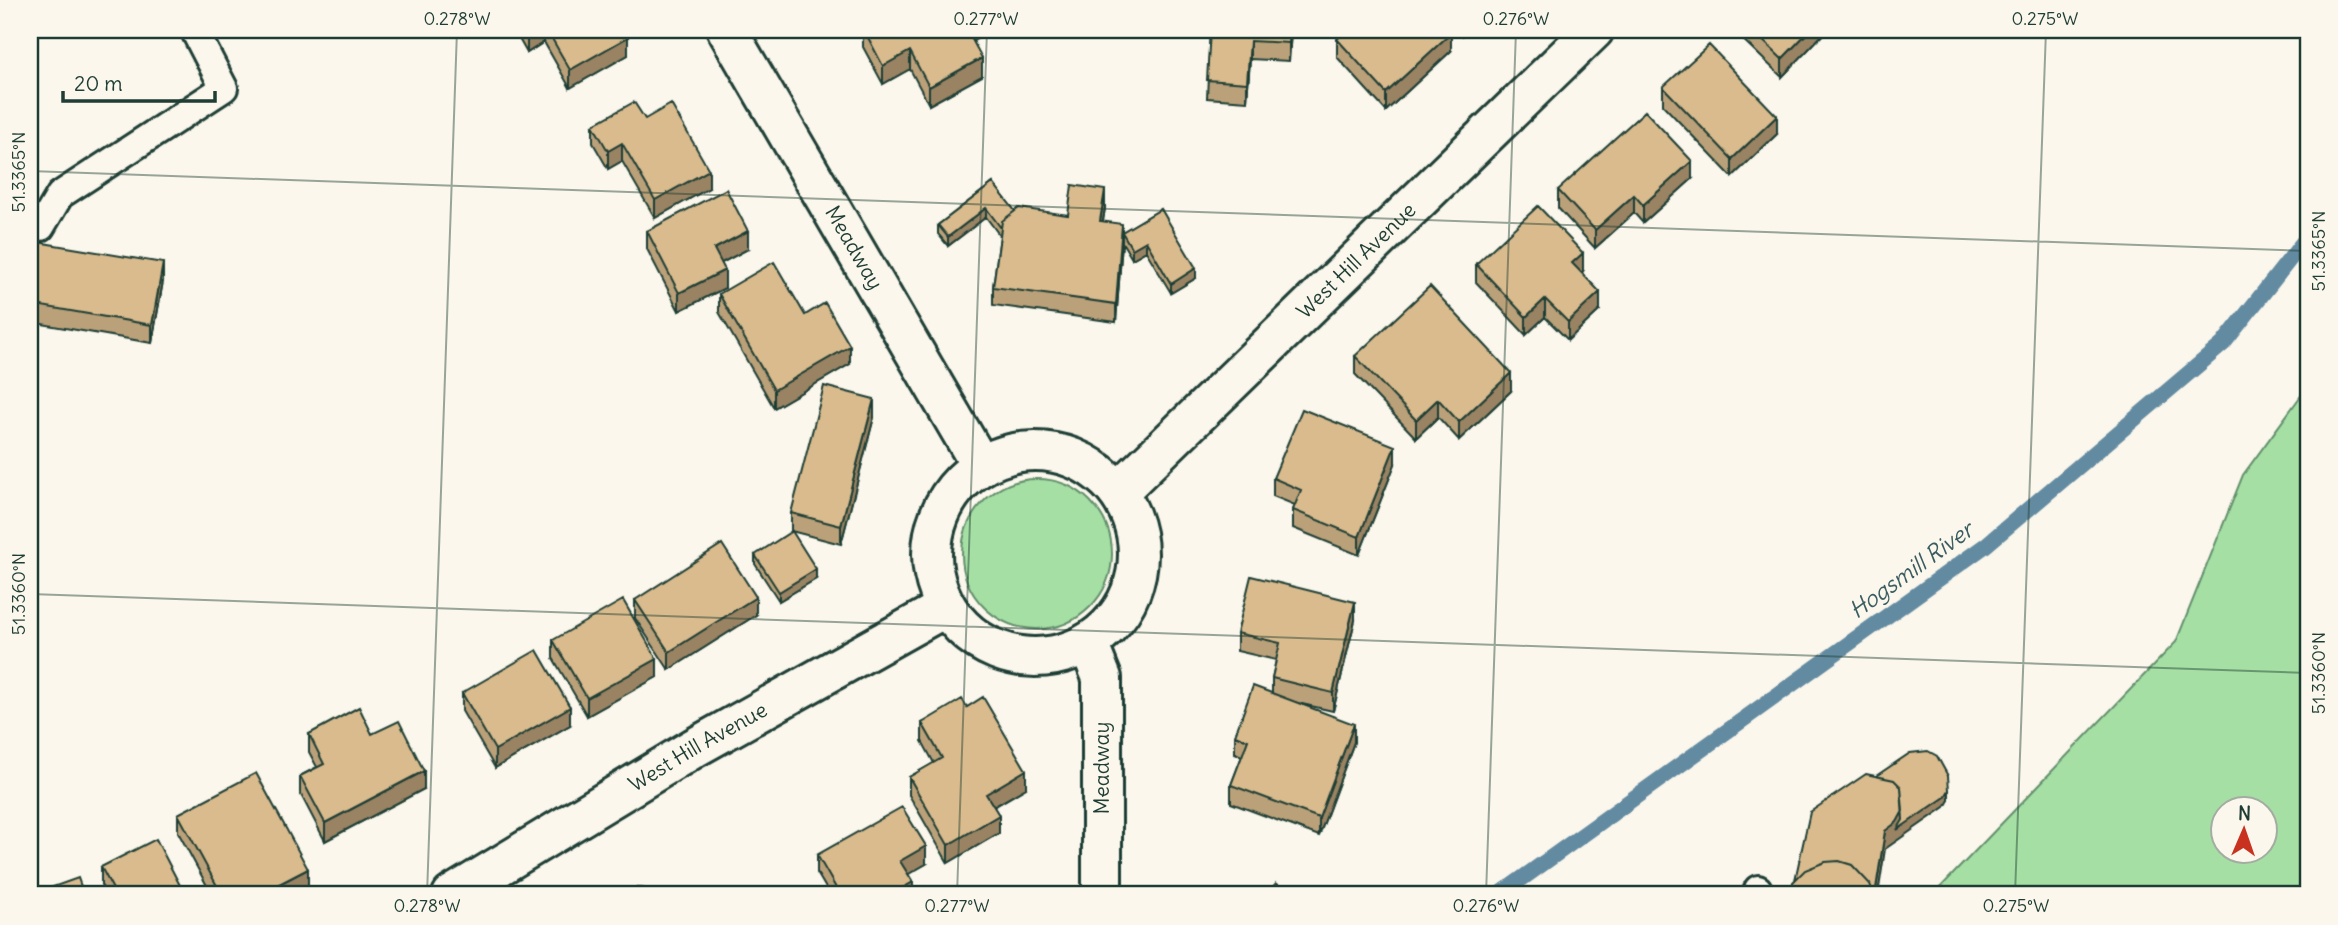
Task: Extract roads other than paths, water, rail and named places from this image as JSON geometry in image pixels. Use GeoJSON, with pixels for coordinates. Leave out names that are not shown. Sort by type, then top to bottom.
{"type":"FeatureCollection","features":[{"type":"Feature","properties":{"kind":"street","name":"Meadway"},"geometry":{"type":"LineString","coordinates":[[727,30],[981,466]]}},
{"type":"Feature","properties":{"kind":"street","name":"West Hill Avenue"},"geometry":{"type":"LineString","coordinates":[[1118,492],[1594,30]]}},
{"type":"Feature","properties":{"kind":"street"},"geometry":{"type":"LineString","coordinates":[[1039,450],[1069,456],[1096,470],[1118,492],[1134,523],[1139,556],[1132,590],[1115,620],[1088,643],[1058,654],[1026,657],[995,649],[967,632],[946,607],[934,577],[932,545],[940,514],[957,487],[981,466],[1009,454],[1039,450]]}},
{"type":"Feature","properties":{"kind":"street","name":"West Hill Avenue"},"geometry":{"type":"LineString","coordinates":[[452,895],[694,748],[946,607]]}},
{"type":"Feature","properties":{"kind":"street","name":"Meadway"},"geometry":{"type":"LineString","coordinates":[[1088,643],[1102,678],[1102,895]]}},
{"type":"Feature","properties":{"kind":"lane"},"geometry":{"type":"LineString","coordinates":[[41,228],[60,195],[224,88],[194,30]]}},
{"type":"Feature","properties":{"kind":"waterway","name":"Hogsmill River"},"geometry":{"type":"LineString","coordinates":[[1499,895],[1986,545],[2223,344],[2308,236]]}}]}
